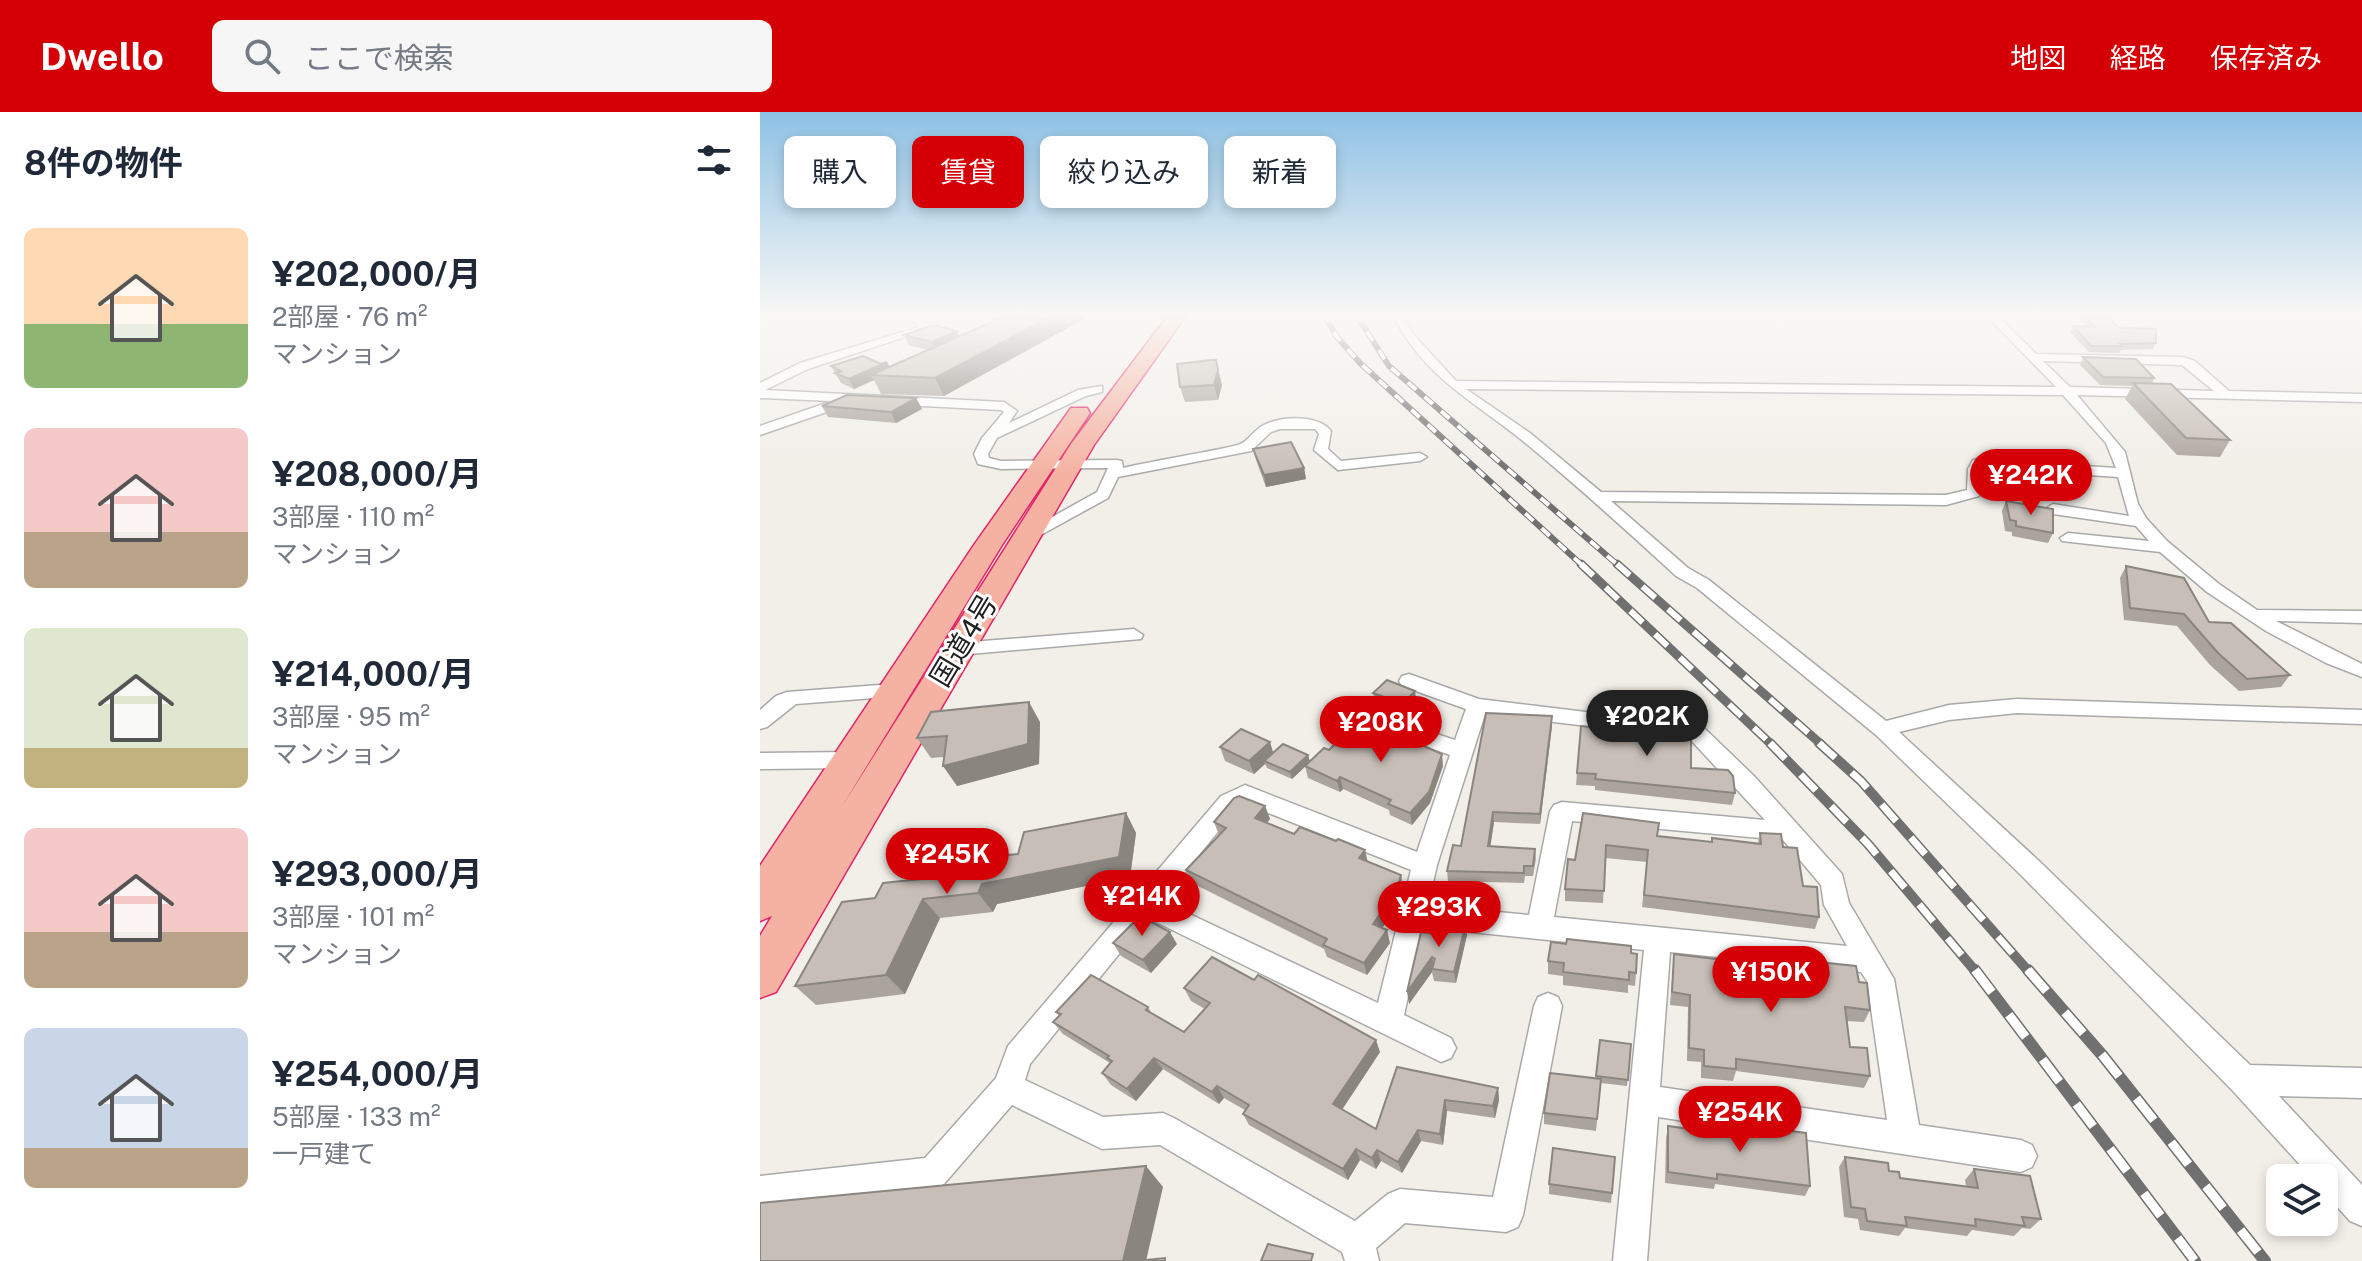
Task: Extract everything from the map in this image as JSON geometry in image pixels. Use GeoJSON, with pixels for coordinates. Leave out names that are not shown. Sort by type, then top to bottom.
{"type":"FeatureCollection","features":[{"type":"Feature","properties":{"kind":"highway","name":"国道4号"},"geometry":{"type":"LineString","coordinates":[[760,977],[1023,540],[1056,465],[1098,389],[1116,367]]}},
{"type":"Feature","properties":{"kind":"highway","name":"国道4号"},"geometry":{"type":"LineString","coordinates":[[760,902],[893,691],[1056,465],[1137,367]]}},
{"type":"Feature","properties":{"kind":"street"},"geometry":{"type":"LineString","coordinates":[[760,391],[803,367]]}},
{"type":"Feature","properties":{"kind":"street"},"geometry":{"type":"LineString","coordinates":[[1436,367],[1453,385],[1525,436],[1597,496],[1682,572],[1703,584],[1883,730],[2030,868],[2244,1080],[2362,1209]]}},
{"type":"Feature","properties":{"kind":"street"},"geometry":{"type":"LineString","coordinates":[[2045,367],[2069,391],[2120,455],[2131,505],[2140,522],[2164,547],[2254,615],[2302,644],[2362,671]]}},
{"type":"Feature","properties":{"kind":"street"},"geometry":{"type":"LineString","coordinates":[[2192,367],[2228,397]]}},
{"type":"Feature","properties":{"kind":"street"},"geometry":{"type":"LineString","coordinates":[[1453,385],[2069,391],[2362,398]]}},
{"type":"Feature","properties":{"kind":"street"},"geometry":{"type":"LineString","coordinates":[[760,431],[880,387]]}},
{"type":"Feature","properties":{"kind":"street"},"geometry":{"type":"LineString","coordinates":[[991,435],[1082,393],[1098,389]]}},
{"type":"Feature","properties":{"kind":"street"},"geometry":{"type":"LineString","coordinates":[[760,391],[846,400],[870,398],[1010,408],[1010,413],[982,451],[983,461],[1001,465],[1117,464],[1103,495],[1023,540]]}},
{"type":"Feature","properties":{"kind":"street"},"geometry":{"type":"LineString","coordinates":[[1113,474],[1213,452],[1246,448],[1266,429],[1293,423],[1320,426],[1326,434],[1321,450],[1338,466],[1420,457]]}},
{"type":"Feature","properties":{"kind":"street"},"geometry":{"type":"LineString","coordinates":[[1597,496],[1946,500],[1974,493],[1978,463],[2122,473]]}},
{"type":"Feature","properties":{"kind":"street"},"geometry":{"type":"LineString","coordinates":[[2053,509],[2140,522]]}},
{"type":"Feature","properties":{"kind":"street"},"geometry":{"type":"LineString","coordinates":[[2068,538],[2164,547]]}},
{"type":"Feature","properties":{"kind":"street"},"geometry":{"type":"LineString","coordinates":[[2254,615],[2362,617]]}},
{"type":"Feature","properties":{"kind":"street"},"geometry":{"type":"LineString","coordinates":[[958,649],[1134,635]]}},
{"type":"Feature","properties":{"kind":"street"},"geometry":{"type":"LineString","coordinates":[[1409,681],[1477,706],[1695,731],[1746,782],[1833,881],[1837,905],[1880,979],[1906,1139]]}},
{"type":"Feature","properties":{"kind":"street"},"geometry":{"type":"LineString","coordinates":[[760,722],[783,701],[794,697],[893,691]]}},
{"type":"Feature","properties":{"kind":"street"},"geometry":{"type":"LineString","coordinates":[[1388,1022],[1425,865],[1477,706]]}},
{"type":"Feature","properties":{"kind":"street"},"geometry":{"type":"LineString","coordinates":[[1883,730],[1924,715],[2017,706],[2362,717]]}},
{"type":"Feature","properties":{"kind":"street"},"geometry":{"type":"LineString","coordinates":[[1372,720],[1462,751]]}},
{"type":"Feature","properties":{"kind":"street"},"geometry":{"type":"LineString","coordinates":[[760,761],[850,760]]}},
{"type":"Feature","properties":{"kind":"street"},"geometry":{"type":"LineString","coordinates":[[760,1192],[933,1173],[1008,1087],[1018,1056],[1229,802],[1245,794],[1425,865]]}},
{"type":"Feature","properties":{"kind":"street"},"geometry":{"type":"LineString","coordinates":[[1539,928],[1562,811],[1789,831]]}},
{"type":"Feature","properties":{"kind":"street"},"geometry":{"type":"LineString","coordinates":[[1144,904],[1441,1048]]}},
{"type":"Feature","properties":{"kind":"street"},"geometry":{"type":"LineString","coordinates":[[1413,915],[1867,960]]}},
{"type":"Feature","properties":{"kind":"street"},"geometry":{"type":"LineString","coordinates":[[1630,1261],[1658,941]]}},
{"type":"Feature","properties":{"kind":"street"},"geometry":{"type":"LineString","coordinates":[[1008,1087],[1102,1133],[1163,1129],[1360,1251],[1400,1206],[1506,1215],[1548,1006]]}},
{"type":"Feature","properties":{"kind":"street"},"geometry":{"type":"LineString","coordinates":[[2244,1080],[2362,1083]]}},
{"type":"Feature","properties":{"kind":"street"},"geometry":{"type":"LineString","coordinates":[[1645,1100],[2021,1156]]}},
{"type":"Feature","properties":{"kind":"building"},"geometry":{"type":"Polygon","coordinates":[[[832,367],[877,367],[849,379],[835,373],[841,371],[832,367]]]}},
{"type":"Feature","properties":{"kind":"building"},"geometry":{"type":"Polygon","coordinates":[[[890,367],[957,367],[935,378],[871,375],[890,367]]]}},
{"type":"Feature","properties":{"kind":"building"},"geometry":{"type":"Polygon","coordinates":[[[1177,367],[1217,367],[1214,385],[1180,387],[1177,367]]]}},
{"type":"Feature","properties":{"kind":"building"},"geometry":{"type":"Polygon","coordinates":[[[2093,367],[2143,367],[2154,378],[2103,377],[2093,367]]]}},
{"type":"Feature","properties":{"kind":"building"},"geometry":{"type":"Polygon","coordinates":[[[2133,383],[2171,384],[2230,440],[2186,438],[2133,383]]]}},
{"type":"Feature","properties":{"kind":"building"},"geometry":{"type":"Polygon","coordinates":[[[847,395],[916,398],[891,412],[822,406],[847,395]]]}},
{"type":"Feature","properties":{"kind":"building"},"geometry":{"type":"Polygon","coordinates":[[[1291,442],[1304,468],[1264,475],[1253,449],[1291,442]]]}},
{"type":"Feature","properties":{"kind":"building"},"geometry":{"type":"Polygon","coordinates":[[[2006,501],[2053,509],[2053,533],[2016,526],[2016,521],[2010,520],[2006,501]]]}},
{"type":"Feature","properties":{"kind":"building"},"geometry":{"type":"Polygon","coordinates":[[[2126,566],[2184,578],[2209,622],[2231,623],[2290,675],[2247,679],[2218,653],[2184,614],[2130,608],[2126,566]]]}},
{"type":"Feature","properties":{"kind":"building"},"geometry":{"type":"Polygon","coordinates":[[[1387,680],[1415,691],[1399,708],[1380,701],[1384,697],[1373,693],[1387,680]]]}},
{"type":"Feature","properties":{"kind":"building"},"geometry":{"type":"Polygon","coordinates":[[[1029,702],[1028,744],[943,766],[947,736],[917,738],[931,712],[1029,702]]]}},
{"type":"Feature","properties":{"kind":"building"},"geometry":{"type":"Polygon","coordinates":[[[1486,713],[1552,716],[1540,814],[1493,812],[1488,846],[1535,849],[1533,866],[1524,866],[1524,873],[1447,871],[1453,845],[1461,846],[1486,713]]]}},
{"type":"Feature","properties":{"kind":"building"},"geometry":{"type":"Polygon","coordinates":[[[1361,718],[1442,754],[1429,792],[1410,813],[1388,804],[1391,800],[1340,777],[1337,781],[1305,766],[1324,748],[1329,750],[1361,718]]]}},
{"type":"Feature","properties":{"kind":"building"},"geometry":{"type":"Polygon","coordinates":[[[1618,721],[1691,731],[1691,768],[1728,770],[1733,776],[1735,793],[1595,779],[1596,774],[1577,773],[1581,726],[1617,730],[1618,721]]]}},
{"type":"Feature","properties":{"kind":"building"},"geometry":{"type":"Polygon","coordinates":[[[1241,729],[1270,742],[1249,761],[1220,747],[1241,729]]]}},
{"type":"Feature","properties":{"kind":"building"},"geometry":{"type":"Polygon","coordinates":[[[1283,744],[1308,755],[1290,772],[1264,761],[1283,744]]]}},
{"type":"Feature","properties":{"kind":"building"},"geometry":{"type":"Polygon","coordinates":[[[1239,796],[1265,806],[1255,818],[1294,834],[1300,827],[1336,841],[1338,839],[1365,850],[1359,858],[1401,875],[1397,890],[1373,924],[1387,930],[1364,963],[1323,945],[1327,939],[1186,870],[1226,828],[1214,822],[1239,796]]]}},
{"type":"Feature","properties":{"kind":"building"},"geometry":{"type":"Polygon","coordinates":[[[1126,813],[1119,857],[982,884],[978,893],[923,899],[886,975],[795,986],[842,902],[875,898],[883,883],[922,879],[930,863],[1018,854],[1024,832],[1126,813]]]}},
{"type":"Feature","properties":{"kind":"building"},"geometry":{"type":"Polygon","coordinates":[[[1583,813],[1659,823],[1657,836],[1712,842],[1712,838],[1761,844],[1760,833],[1781,834],[1783,847],[1797,848],[1803,886],[1817,887],[1819,917],[1644,895],[1648,850],[1606,845],[1604,891],[1565,889],[1568,859],[1575,860],[1583,813]]]}},
{"type":"Feature","properties":{"kind":"building"},"geometry":{"type":"Polygon","coordinates":[[[1140,916],[1170,932],[1143,960],[1113,943],[1140,916]]]}},
{"type":"Feature","properties":{"kind":"building"},"geometry":{"type":"Polygon","coordinates":[[[1441,920],[1466,923],[1454,972],[1432,969],[1435,959],[1432,957],[1407,992],[1421,932],[1438,934],[1441,920]]]}},
{"type":"Feature","properties":{"kind":"building"},"geometry":{"type":"Polygon","coordinates":[[[1567,939],[1631,946],[1631,953],[1637,954],[1636,973],[1629,972],[1629,980],[1563,972],[1564,963],[1548,961],[1551,942],[1566,944],[1567,939]]]}},
{"type":"Feature","properties":{"kind":"building"},"geometry":{"type":"Polygon","coordinates":[[[1674,954],[1724,960],[1724,954],[1751,957],[1751,967],[1829,975],[1827,963],[1856,966],[1859,982],[1867,983],[1870,1010],[1845,1007],[1850,1047],[1867,1048],[1870,1076],[1736,1059],[1736,1069],[1704,1066],[1704,1050],[1689,1048],[1690,995],[1672,992],[1674,954]]]}},
{"type":"Feature","properties":{"kind":"building"},"geometry":{"type":"Polygon","coordinates":[[[1212,957],[1254,980],[1258,975],[1376,1040],[1333,1104],[1376,1129],[1397,1067],[1498,1088],[1493,1106],[1445,1100],[1440,1134],[1418,1130],[1398,1162],[1377,1150],[1372,1158],[1356,1149],[1343,1169],[1243,1114],[1249,1105],[1217,1086],[1212,1092],[1154,1058],[1127,1089],[1102,1073],[1112,1061],[1107,1058],[1109,1056],[1053,1022],[1061,1014],[1056,1012],[1091,975],[1148,1007],[1146,1010],[1184,1032],[1210,1003],[1184,988],[1212,957]]]}},
{"type":"Feature","properties":{"kind":"building"},"geometry":{"type":"Polygon","coordinates":[[[1600,1040],[1631,1044],[1628,1080],[1596,1076],[1600,1040]]]}},
{"type":"Feature","properties":{"kind":"building"},"geometry":{"type":"Polygon","coordinates":[[[1550,1073],[1601,1079],[1597,1119],[1544,1113],[1550,1073]]]}},
{"type":"Feature","properties":{"kind":"building"},"geometry":{"type":"Polygon","coordinates":[[[1725,1123],[1806,1133],[1810,1186],[1717,1174],[1717,1179],[1668,1172],[1668,1126],[1725,1134],[1725,1123]]]}},
{"type":"Feature","properties":{"kind":"building"},"geometry":{"type":"Polygon","coordinates":[[[1553,1148],[1615,1157],[1612,1193],[1549,1184],[1553,1148]]]}},
{"type":"Feature","properties":{"kind":"building"},"geometry":{"type":"Polygon","coordinates":[[[1845,1157],[1888,1163],[1889,1171],[1899,1172],[1900,1178],[1978,1188],[1974,1169],[2030,1176],[2041,1219],[2022,1217],[2025,1226],[1975,1219],[1976,1226],[1905,1217],[1907,1226],[1867,1221],[1865,1209],[1851,1207],[1845,1157]]]}},
{"type":"Feature","properties":{"kind":"building"},"geometry":{"type":"Polygon","coordinates":[[[1146,1166],[1123,1261],[760,1261],[760,1203],[1146,1166]]]}},
{"type":"Feature","properties":{"kind":"building"},"geometry":{"type":"Polygon","coordinates":[[[1268,1244],[1313,1254],[1311,1261],[1261,1261],[1268,1244]]]}},
{"type":"Feature","properties":{"kind":"building"},"geometry":{"type":"Polygon","coordinates":[[[1165,1258],[1165,1261],[1136,1261],[1165,1258]]]}},
{"type":"Feature","properties":{"kind":"railway"},"geometry":{"type":"LineString","coordinates":[[1364,367],[1583,566]]}},
{"type":"Feature","properties":{"kind":"railway"},"geometry":{"type":"LineString","coordinates":[[1390,367],[1619,566]]}},
{"type":"Feature","properties":{"kind":"railway"},"geometry":{"type":"LineString","coordinates":[[1581,564],[1771,744]]}},
{"type":"Feature","properties":{"kind":"railway"},"geometry":{"type":"LineString","coordinates":[[1617,564],[1822,745]]}},
{"type":"Feature","properties":{"kind":"railway"},"geometry":{"type":"LineString","coordinates":[[1819,743],[1861,781],[2029,972]]}},
{"type":"Feature","properties":{"kind":"railway"},"geometry":{"type":"LineString","coordinates":[[1771,744],[1868,844],[1976,972]]}},
{"type":"Feature","properties":{"kind":"railway"},"geometry":{"type":"LineString","coordinates":[[1975,970],[2195,1261]]}},
{"type":"Feature","properties":{"kind":"railway"},"geometry":{"type":"LineString","coordinates":[[2028,970],[2103,1056],[2265,1261]]}}]}
